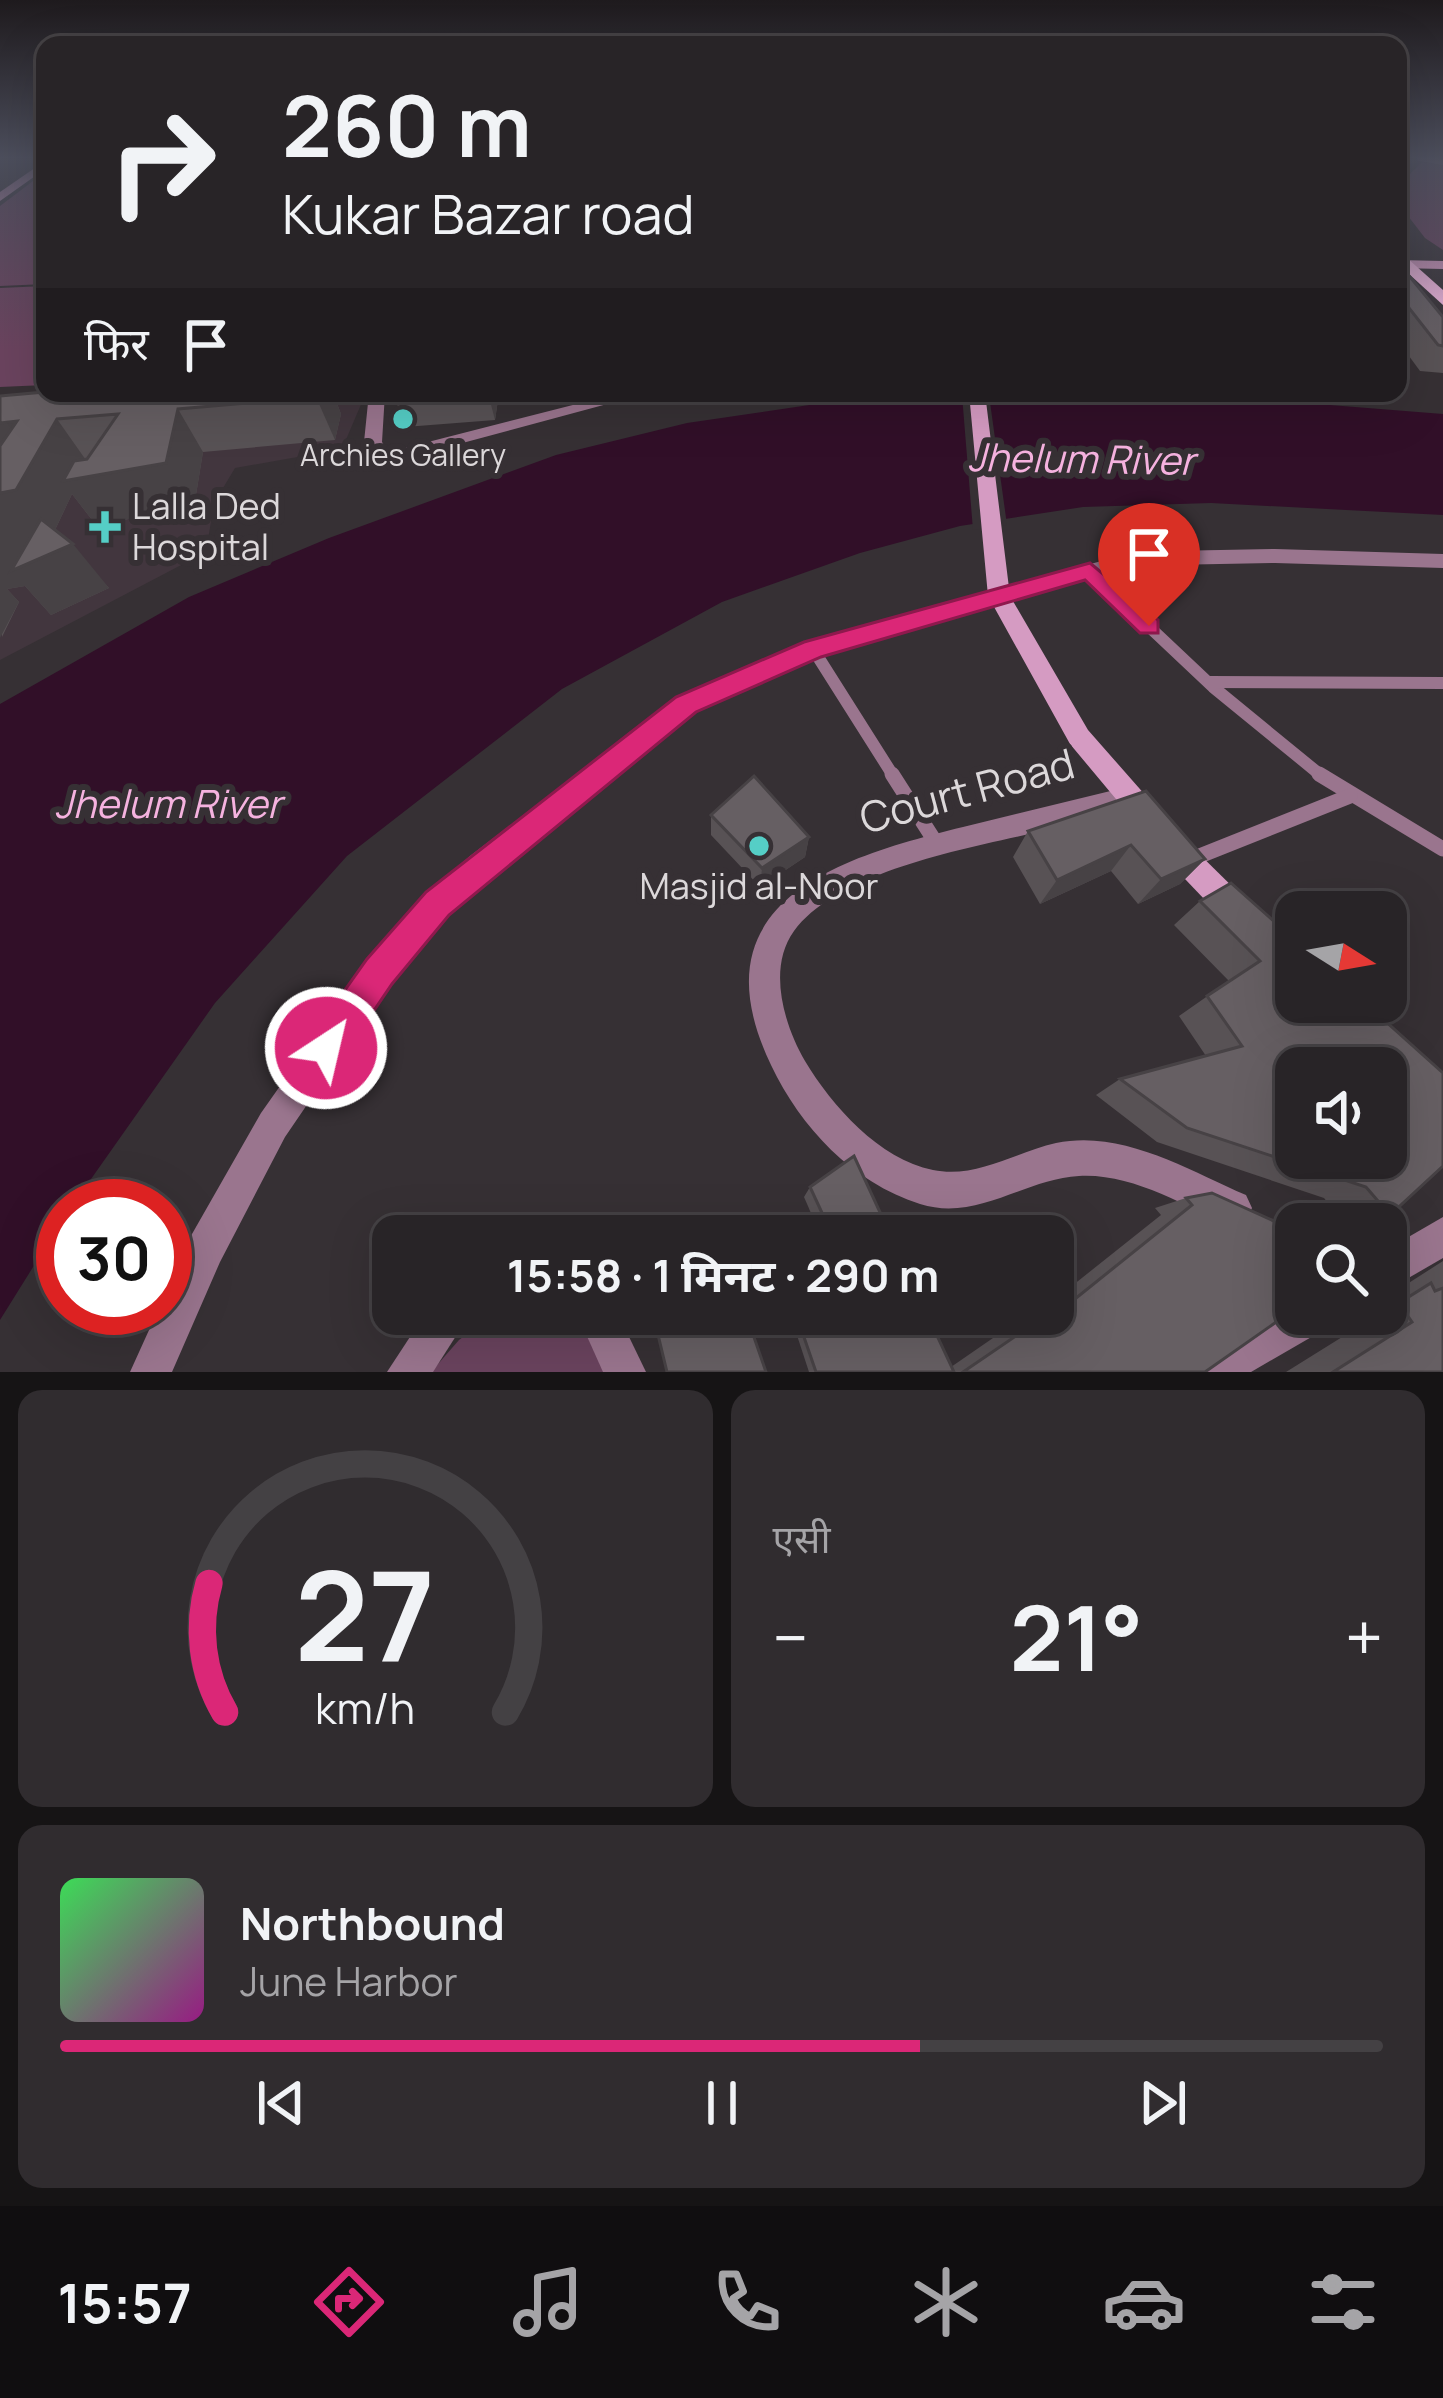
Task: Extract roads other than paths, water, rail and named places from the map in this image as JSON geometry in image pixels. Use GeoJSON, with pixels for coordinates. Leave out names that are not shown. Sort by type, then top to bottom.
{"type":"FeatureCollection","features":[{"type":"Feature","properties":{"kind":"main road"},"geometry":{"type":"LineString","coordinates":[[1407,269],[1443,269]]}},
{"type":"Feature","properties":{"kind":"main road"},"geometry":{"type":"LineString","coordinates":[[1407,273],[1443,300]]}},
{"type":"Feature","properties":{"kind":"main road"},"geometry":{"type":"LineString","coordinates":[[1407,283],[1413,300]]}},
{"type":"Feature","properties":{"kind":"main road"},"geometry":{"type":"LineString","coordinates":[[978,402],[996,582],[1079,737],[1186,862],[1261,934]]}},
{"type":"Feature","properties":{"kind":"street"},"geometry":{"type":"LineString","coordinates":[[376,402],[374,442],[382,457],[606,402]]}},
{"type":"Feature","properties":{"kind":"street"},"geometry":{"type":"LineString","coordinates":[[151,1372],[206,1248],[273,1124],[379,972],[437,904],[686,705],[813,649],[996,582],[1168,558],[1443,561]]}},
{"type":"Feature","properties":{"kind":"street","name":"Court Road"},"geometry":{"type":"LineString","coordinates":[[1131,798],[865,864],[816,891],[776,930],[766,951],[761,972],[770,1024],[794,1077],[823,1117],[859,1151],[919,1185],[948,1191],[977,1187],[1077,1157],[1147,1174],[1275,1225]]}},
{"type":"Feature","properties":{"kind":"street"},"geometry":{"type":"LineString","coordinates":[[1407,1259],[1443,1236]]}},
{"type":"Feature","properties":{"kind":"street"},"geometry":{"type":"LineString","coordinates":[[408,1372],[435,1335]]}},
{"type":"Feature","properties":{"kind":"street"},"geometry":{"type":"LineString","coordinates":[[607,1335],[625,1372]]}},
{"type":"Feature","properties":{"kind":"street"},"geometry":{"type":"LineString","coordinates":[[1211,1372],[1276,1335]]}},
{"type":"Feature","properties":{"kind":"lane"},"geometry":{"type":"LineString","coordinates":[[1090,571],[1208,682],[1350,796],[1437,846],[1443,860]]}},
{"type":"Feature","properties":{"kind":"lane"},"geometry":{"type":"LineString","coordinates":[[813,649],[938,846]]}},
{"type":"Feature","properties":{"kind":"lane"},"geometry":{"type":"LineString","coordinates":[[1208,682],[1443,683]]}},
{"type":"Feature","properties":{"kind":"lane"},"geometry":{"type":"LineString","coordinates":[[1186,862],[1350,796]]}},
{"type":"Feature","properties":{"kind":"water","name":"Jhelum River"},"geometry":{"type":"Polygon","coordinates":[[[829,402],[1291,402],[1443,414],[1443,515],[1211,503],[1083,507],[960,526],[860,553],[722,602],[562,689],[347,856],[215,1003],[91,1179],[36,1179],[36,1262],[0,1320],[0,704],[189,597],[329,538],[556,455],[687,423],[829,402]]]}},
{"type":"Feature","properties":{"kind":"place","name":"Archies Gallery"},"geometry":{"type":"Point","coordinates":[403,419]}},
{"type":"Feature","properties":{"kind":"place","name":"Lalla Ded Hospital"},"geometry":{"type":"Point","coordinates":[105,527]}},
{"type":"Feature","properties":{"kind":"place","name":"Masjid al-Noor"},"geometry":{"type":"Point","coordinates":[759,846]}}]}
